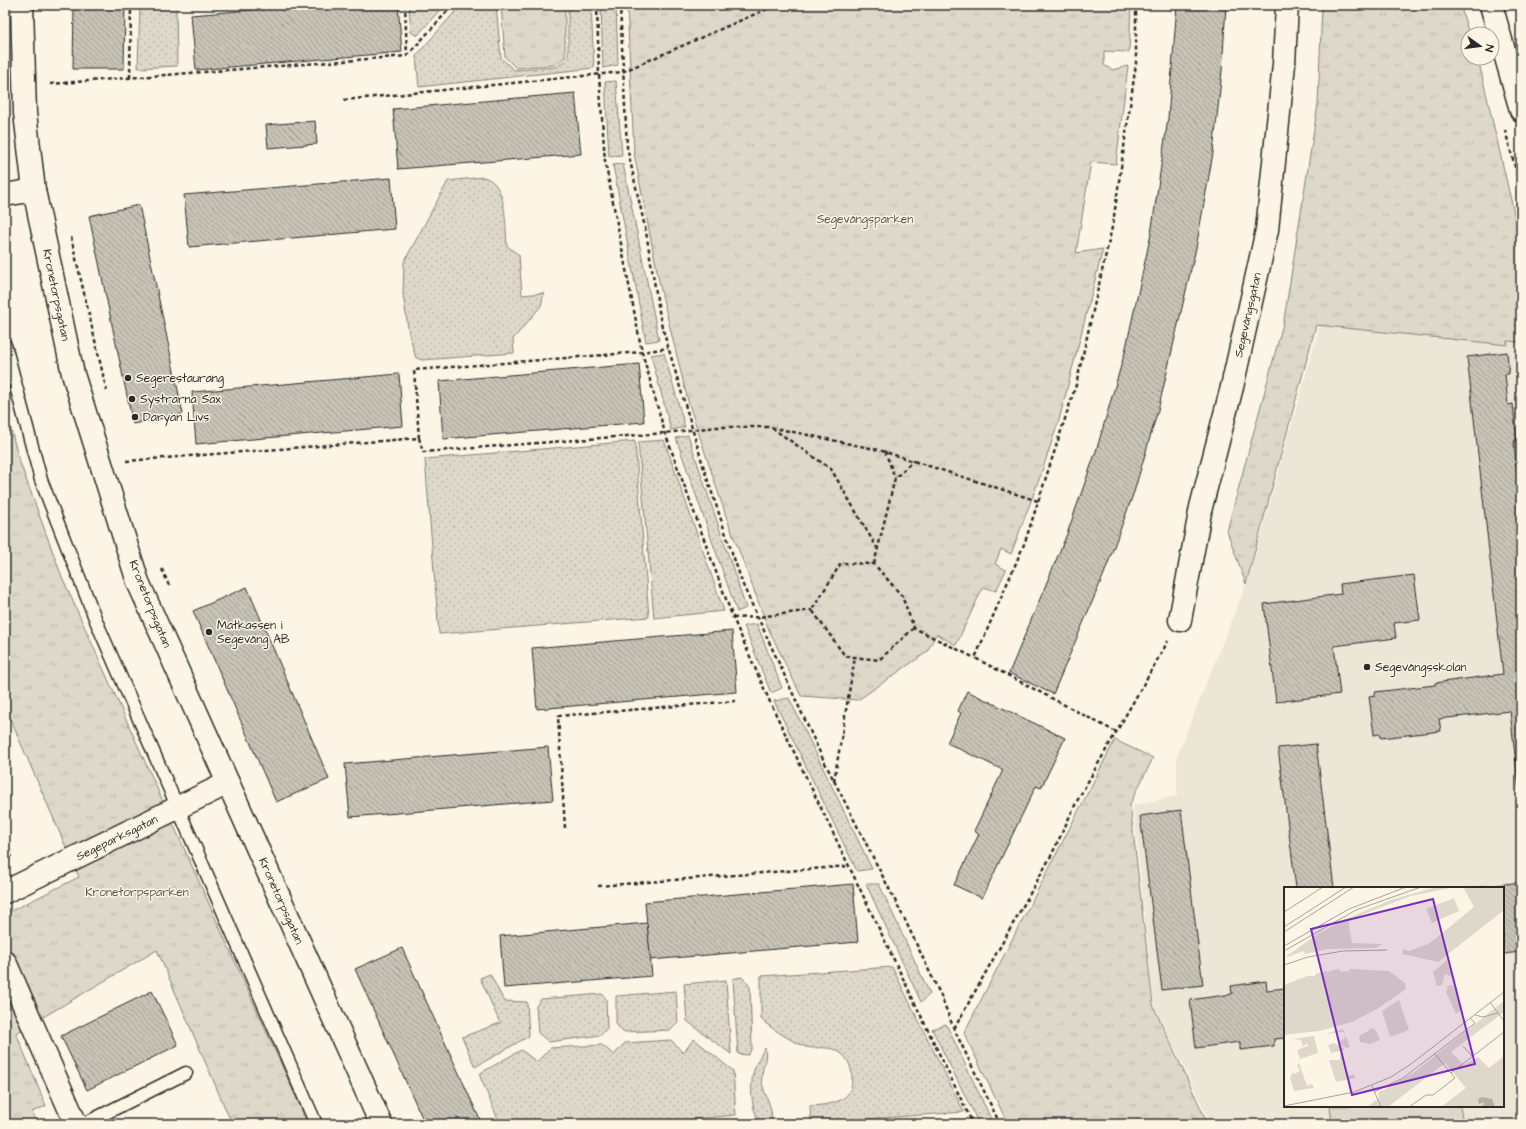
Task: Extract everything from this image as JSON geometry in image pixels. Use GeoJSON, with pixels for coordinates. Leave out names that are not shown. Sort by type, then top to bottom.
{"type":"FeatureCollection","features":[{"type":"Feature","properties":{"kind":"street","name":"Kronetorpsgatan"},"geometry":{"type":"LineString","coordinates":[[22,5],[25,113],[34,190],[73,374],[138,582],[381,1124]]}},
{"type":"Feature","properties":{"kind":"street","name":"Segevångsgatan"},"geometry":{"type":"LineString","coordinates":[[1180,620],[1201,507],[1232,387],[1267,230],[1284,64],[1287,5]]}},
{"type":"Feature","properties":{"kind":"street"},"geometry":{"type":"LineString","coordinates":[[1491,5],[1521,110]]}},
{"type":"Feature","properties":{"kind":"street"},"geometry":{"type":"LineString","coordinates":[[5,195],[34,190]]}},
{"type":"Feature","properties":{"kind":"street","name":"Segeparksgatan"},"geometry":{"type":"LineString","coordinates":[[5,892],[228,783]]}},
{"type":"Feature","properties":{"kind":"street"},"geometry":{"type":"LineString","coordinates":[[5,962],[76,1124]]}},
{"type":"Feature","properties":{"kind":"lane"},"geometry":{"type":"LineString","coordinates":[[5,345],[41,480],[97,623],[316,1124]]}},
{"type":"Feature","properties":{"kind":"lane"},"geometry":{"type":"LineString","coordinates":[[84,1124],[186,1073]]}},
{"type":"Feature","properties":{"kind":"path"},"geometry":{"type":"LineString","coordinates":[[130,78],[132,5]]}},
{"type":"Feature","properties":{"kind":"path"},"geometry":{"type":"LineString","coordinates":[[405,5],[407,56]]}},
{"type":"Feature","properties":{"kind":"path"},"geometry":{"type":"LineString","coordinates":[[50,84],[407,56],[453,5]]}},
{"type":"Feature","properties":{"kind":"path"},"geometry":{"type":"LineString","coordinates":[[597,5],[599,74],[605,161],[642,352],[665,433],[733,618],[770,702],[973,1124]]}},
{"type":"Feature","properties":{"kind":"path"},"geometry":{"type":"LineString","coordinates":[[620,5],[622,72],[627,147],[646,232],[661,323],[692,429],[743,584],[834,782],[905,920],[941,996],[954,1029],[1000,1124]]}},
{"type":"Feature","properties":{"kind":"path"},"geometry":{"type":"LineString","coordinates":[[344,100],[622,72],[776,5]]}},
{"type":"Feature","properties":{"kind":"path"},"geometry":{"type":"LineString","coordinates":[[975,658],[1025,542],[1076,385],[1113,223],[1136,64],[1136,5]]}},
{"type":"Feature","properties":{"kind":"path"},"geometry":{"type":"LineString","coordinates":[[49,76],[50,91]]}},
{"type":"Feature","properties":{"kind":"path"},"geometry":{"type":"LineString","coordinates":[[70,234],[107,393]]}},
{"type":"Feature","properties":{"kind":"path"},"geometry":{"type":"LineString","coordinates":[[668,348],[642,352],[414,370],[419,438],[423,452],[665,433],[716,427],[770,427],[885,451],[1038,501]]}},
{"type":"Feature","properties":{"kind":"path"},"geometry":{"type":"LineString","coordinates":[[770,427],[831,469],[877,548]]}},
{"type":"Feature","properties":{"kind":"path"},"geometry":{"type":"LineString","coordinates":[[125,462],[419,438]]}},
{"type":"Feature","properties":{"kind":"path"},"geometry":{"type":"LineString","coordinates":[[874,564],[894,478],[885,451]]}},
{"type":"Feature","properties":{"kind":"path"},"geometry":{"type":"LineString","coordinates":[[123,455],[127,468]]}},
{"type":"Feature","properties":{"kind":"path"},"geometry":{"type":"LineString","coordinates":[[894,478],[914,460]]}},
{"type":"Feature","properties":{"kind":"path"},"geometry":{"type":"LineString","coordinates":[[159,563],[172,592]]}},
{"type":"Feature","properties":{"kind":"path"},"geometry":{"type":"LineString","coordinates":[[812,610],[841,563],[874,564],[902,596],[914,628],[975,658],[1116,732]]}},
{"type":"Feature","properties":{"kind":"path"},"geometry":{"type":"LineString","coordinates":[[733,618],[759,617],[812,610]]}},
{"type":"Feature","properties":{"kind":"path"},"geometry":{"type":"LineString","coordinates":[[812,610],[845,656],[880,660],[914,628]]}},
{"type":"Feature","properties":{"kind":"path"},"geometry":{"type":"LineString","coordinates":[[954,1029],[1052,856],[1077,801],[1180,620]]}},
{"type":"Feature","properties":{"kind":"path"},"geometry":{"type":"LineString","coordinates":[[834,782],[855,657]]}},
{"type":"Feature","properties":{"kind":"path"},"geometry":{"type":"LineString","coordinates":[[565,828],[558,716],[736,701]]}},
{"type":"Feature","properties":{"kind":"path"},"geometry":{"type":"LineString","coordinates":[[598,886],[849,866]]}},
{"type":"Feature","properties":{"kind":"shaded area","name":"Segevångsskolan"},"geometry":{"type":"Polygon","coordinates":[[[1320,324],[1521,342],[1521,1124],[1211,1124],[1154,1004],[1133,805],[1177,796],[1177,756],[1249,577],[1320,324]]]}},
{"type":"Feature","properties":{"kind":"green space"},"geometry":{"type":"Polygon","coordinates":[[[140,5],[176,5],[177,66],[138,68],[140,5]]]}},
{"type":"Feature","properties":{"kind":"green space"},"geometry":{"type":"Polygon","coordinates":[[[409,5],[444,5],[417,36],[411,32],[409,5]]]}},
{"type":"Feature","properties":{"kind":"green space"},"geometry":{"type":"Polygon","coordinates":[[[461,5],[496,5],[501,58],[514,70],[557,67],[568,57],[568,5],[591,5],[594,68],[419,87],[416,56],[461,5]]]}},
{"type":"Feature","properties":{"kind":"green space"},"geometry":{"type":"Polygon","coordinates":[[[501,5],[565,5],[565,57],[555,65],[516,68],[505,57],[501,5]]]}},
{"type":"Feature","properties":{"kind":"green space"},"geometry":{"type":"Polygon","coordinates":[[[601,5],[616,5],[618,65],[603,68],[601,5]]]}},
{"type":"Feature","properties":{"kind":"green space","name":"Segevångsparken"},"geometry":{"type":"Polygon","coordinates":[[[627,5],[1131,5],[1129,52],[1104,51],[1104,65],[1112,70],[1128,66],[1116,164],[1091,162],[1076,253],[1103,249],[1059,420],[1040,477],[1011,554],[1001,549],[995,564],[1006,570],[996,591],[983,587],[956,645],[936,634],[927,652],[858,700],[801,696],[769,630],[727,519],[688,401],[661,291],[634,153],[627,5]]]}},
{"type":"Feature","properties":{"kind":"green space"},"geometry":{"type":"Polygon","coordinates":[[[1322,5],[1460,5],[1467,26],[1460,26],[1460,66],[1480,66],[1521,243],[1521,342],[1507,341],[1508,345],[1316,325],[1246,584],[1227,531],[1284,320],[1318,104],[1322,5]]]}},
{"type":"Feature","properties":{"kind":"green space"},"geometry":{"type":"Polygon","coordinates":[[[616,81],[622,155],[609,156],[605,82],[616,81]]]}},
{"type":"Feature","properties":{"kind":"green space"},"geometry":{"type":"Polygon","coordinates":[[[623,164],[659,340],[646,342],[613,165],[623,164]]]}},
{"type":"Feature","properties":{"kind":"green space"},"geometry":{"type":"Polygon","coordinates":[[[483,177],[491,181],[497,187],[501,196],[504,206],[507,246],[519,255],[522,295],[544,293],[541,306],[513,339],[514,353],[422,360],[416,358],[409,334],[403,294],[404,262],[448,181],[483,177]]]}},
{"type":"Feature","properties":{"kind":"green space"},"geometry":{"type":"Polygon","coordinates":[[[664,353],[685,427],[671,430],[651,355],[664,353]]]}},
{"type":"Feature","properties":{"kind":"green space","name":"Kronetorpsparken"},"geometry":{"type":"Polygon","coordinates":[[[5,407],[19,460],[62,577],[308,1124],[232,1124],[157,950],[16,1033],[46,1106],[32,1112],[37,1124],[5,1124],[5,914],[79,877],[5,707],[5,407]]]}},
{"type":"Feature","properties":{"kind":"green space"},"geometry":{"type":"Polygon","coordinates":[[[688,435],[746,608],[737,612],[676,438],[688,435]]]}},
{"type":"Feature","properties":{"kind":"green space"},"geometry":{"type":"Polygon","coordinates":[[[664,440],[724,611],[654,618],[638,442],[664,440]]]}},
{"type":"Feature","properties":{"kind":"green space"},"geometry":{"type":"Polygon","coordinates":[[[635,441],[649,617],[439,634],[425,459],[635,441]]]}},
{"type":"Feature","properties":{"kind":"green space"},"geometry":{"type":"Polygon","coordinates":[[[757,624],[782,688],[771,693],[744,626],[757,624]]]}},
{"type":"Feature","properties":{"kind":"green space"},"geometry":{"type":"Polygon","coordinates":[[[789,698],[872,869],[857,871],[774,701],[789,698]]]}},
{"type":"Feature","properties":{"kind":"green space"},"geometry":{"type":"Polygon","coordinates":[[[1115,740],[1153,758],[1130,804],[1153,1005],[1208,1124],[1008,1124],[964,1033],[1115,740]]]}},
{"type":"Feature","properties":{"kind":"green space"},"geometry":{"type":"Polygon","coordinates":[[[866,884],[879,884],[930,994],[921,1002],[866,884]]]}},
{"type":"Feature","properties":{"kind":"green space"},"geometry":{"type":"Polygon","coordinates":[[[892,967],[964,1112],[811,1123],[810,1106],[822,1105],[840,1100],[849,1093],[852,1080],[850,1067],[840,1052],[827,1048],[806,1047],[782,1034],[761,1019],[761,976],[892,967]]]}},
{"type":"Feature","properties":{"kind":"green space"},"geometry":{"type":"Polygon","coordinates":[[[490,974],[504,1001],[527,1002],[529,1036],[475,1067],[462,1037],[500,1023],[480,978],[490,974]]]}},
{"type":"Feature","properties":{"kind":"green space"},"geometry":{"type":"Polygon","coordinates":[[[741,977],[750,987],[752,1048],[748,1055],[738,1054],[733,979],[741,977]]]}},
{"type":"Feature","properties":{"kind":"green space"},"geometry":{"type":"Polygon","coordinates":[[[726,980],[731,1054],[687,1021],[684,984],[726,980]]]}},
{"type":"Feature","properties":{"kind":"green space"},"geometry":{"type":"Polygon","coordinates":[[[676,991],[678,1022],[671,1030],[623,1032],[616,1024],[616,996],[676,991]]]}},
{"type":"Feature","properties":{"kind":"green space"},"geometry":{"type":"Polygon","coordinates":[[[602,994],[606,999],[607,1028],[601,1035],[549,1042],[538,1033],[536,1006],[541,999],[602,994]]]}},
{"type":"Feature","properties":{"kind":"green space"},"geometry":{"type":"Polygon","coordinates":[[[946,1024],[993,1123],[992,1124],[979,1124],[932,1029],[946,1024]]]}},
{"type":"Feature","properties":{"kind":"green space"},"geometry":{"type":"Polygon","coordinates":[[[694,1039],[733,1071],[736,1115],[642,1124],[500,1124],[479,1074],[521,1050],[537,1062],[550,1048],[602,1045],[614,1055],[625,1043],[671,1040],[683,1053],[694,1039]]]}},
{"type":"Feature","properties":{"kind":"green space"},"geometry":{"type":"Polygon","coordinates":[[[765,1048],[766,1057],[762,1074],[762,1082],[772,1114],[770,1124],[762,1124],[758,1119],[752,1100],[752,1080],[754,1070],[765,1048]]]}},
{"type":"Feature","properties":{"kind":"green space"},"geometry":{"type":"Polygon","coordinates":[[[1330,1107],[1460,1107],[1463,1124],[1332,1124],[1330,1107]]]}},
{"type":"Feature","properties":{"kind":"building"},"geometry":{"type":"Polygon","coordinates":[[[74,5],[125,5],[124,69],[73,69],[74,5]]]}},
{"type":"Feature","properties":{"kind":"building"},"geometry":{"type":"Polygon","coordinates":[[[311,5],[398,5],[402,52],[196,70],[191,15],[311,5]]]}},
{"type":"Feature","properties":{"kind":"building"},"geometry":{"type":"Polygon","coordinates":[[[1177,5],[1226,5],[1222,71],[1213,153],[1196,248],[1158,410],[1134,492],[1104,574],[1053,694],[1009,673],[1067,534],[1097,448],[1125,352],[1151,234],[1168,118],[1177,5]]]}},
{"type":"Feature","properties":{"kind":"building"},"geometry":{"type":"Polygon","coordinates":[[[575,93],[581,154],[398,169],[393,109],[575,93]]]}},
{"type":"Feature","properties":{"kind":"building"},"geometry":{"type":"Polygon","coordinates":[[[315,121],[317,144],[268,148],[266,125],[315,121]]]}},
{"type":"Feature","properties":{"kind":"building"},"geometry":{"type":"Polygon","coordinates":[[[391,178],[395,229],[189,247],[184,195],[391,178]]]}},
{"type":"Feature","properties":{"kind":"building"},"geometry":{"type":"Polygon","coordinates":[[[139,205],[183,414],[133,424],[89,216],[139,205]]]}},
{"type":"Feature","properties":{"kind":"building"},"geometry":{"type":"Polygon","coordinates":[[[1507,352],[1509,374],[1505,374],[1508,405],[1513,404],[1517,441],[1514,441],[1517,473],[1521,472],[1521,808],[1510,711],[1439,719],[1441,731],[1381,738],[1380,734],[1374,735],[1369,696],[1375,695],[1375,692],[1435,685],[1435,683],[1503,674],[1467,357],[1507,352]]]}},
{"type":"Feature","properties":{"kind":"building"},"geometry":{"type":"Polygon","coordinates":[[[639,364],[644,422],[443,439],[439,381],[639,364]]]}},
{"type":"Feature","properties":{"kind":"building"},"geometry":{"type":"Polygon","coordinates":[[[399,374],[403,426],[196,444],[192,392],[399,374]]]}},
{"type":"Feature","properties":{"kind":"building"},"geometry":{"type":"Polygon","coordinates":[[[1414,575],[1420,620],[1394,623],[1396,638],[1334,646],[1340,694],[1276,702],[1264,604],[1341,594],[1340,584],[1414,575]]]}},
{"type":"Feature","properties":{"kind":"building"},"geometry":{"type":"Polygon","coordinates":[[[247,587],[329,779],[276,802],[193,611],[247,587]]]}},
{"type":"Feature","properties":{"kind":"building"},"geometry":{"type":"Polygon","coordinates":[[[732,631],[737,692],[537,709],[532,648],[732,631]]]}},
{"type":"Feature","properties":{"kind":"building"},"geometry":{"type":"Polygon","coordinates":[[[967,691],[1065,738],[1041,788],[1036,786],[982,898],[954,885],[979,834],[974,831],[1003,770],[947,743],[961,713],[958,711],[967,691]]]}},
{"type":"Feature","properties":{"kind":"building"},"geometry":{"type":"Polygon","coordinates":[[[1316,744],[1334,887],[1296,887],[1278,748],[1316,744]]]}},
{"type":"Feature","properties":{"kind":"building"},"geometry":{"type":"Polygon","coordinates":[[[548,747],[553,800],[350,817],[345,764],[548,747]]]}},
{"type":"Feature","properties":{"kind":"building"},"geometry":{"type":"Polygon","coordinates":[[[1181,810],[1203,985],[1162,990],[1140,816],[1181,810]]]}},
{"type":"Feature","properties":{"kind":"building"},"geometry":{"type":"Polygon","coordinates":[[[5,841],[12,856],[5,860],[5,841]]]}},
{"type":"Feature","properties":{"kind":"building"},"geometry":{"type":"Polygon","coordinates":[[[1521,882],[1521,952],[1504,954],[1504,887],[1481,887],[1521,882]]]}},
{"type":"Feature","properties":{"kind":"building"},"geometry":{"type":"Polygon","coordinates":[[[853,884],[858,942],[650,960],[645,902],[853,884]]]}},
{"type":"Feature","properties":{"kind":"building"},"geometry":{"type":"Polygon","coordinates":[[[647,923],[652,976],[504,988],[500,936],[647,923]]]}},
{"type":"Feature","properties":{"kind":"building"},"geometry":{"type":"Polygon","coordinates":[[[402,948],[482,1124],[425,1124],[355,969],[402,948]]]}},
{"type":"Feature","properties":{"kind":"building"},"geometry":{"type":"Polygon","coordinates":[[[1266,981],[1267,990],[1284,988],[1284,1038],[1274,1039],[1274,1046],[1240,1050],[1240,1042],[1196,1048],[1190,1000],[1232,994],[1231,986],[1266,981]]]}},
{"type":"Feature","properties":{"kind":"building"},"geometry":{"type":"Polygon","coordinates":[[[152,991],[178,1045],[87,1090],[61,1036],[152,991]]]}},
{"type":"Feature","properties":{"kind":"building"},"geometry":{"type":"Polygon","coordinates":[[[730,1121],[730,1124],[698,1124],[730,1121]]]}},
{"type":"Feature","properties":{"kind":"place","name":"Segerestaurang"},"geometry":{"type":"Point","coordinates":[128,378]}},
{"type":"Feature","properties":{"kind":"place","name":"Systrarna Sax"},"geometry":{"type":"Point","coordinates":[132,399]}},
{"type":"Feature","properties":{"kind":"place","name":"Daryan Livs"},"geometry":{"type":"Point","coordinates":[135,417]}},
{"type":"Feature","properties":{"kind":"place","name":"Matkassen i Segevång AB"},"geometry":{"type":"Point","coordinates":[209,632]}},
{"type":"Feature","properties":{"kind":"place","name":"Segevångsskolan"},"geometry":{"type":"Point","coordinates":[1367,667]}}]}
